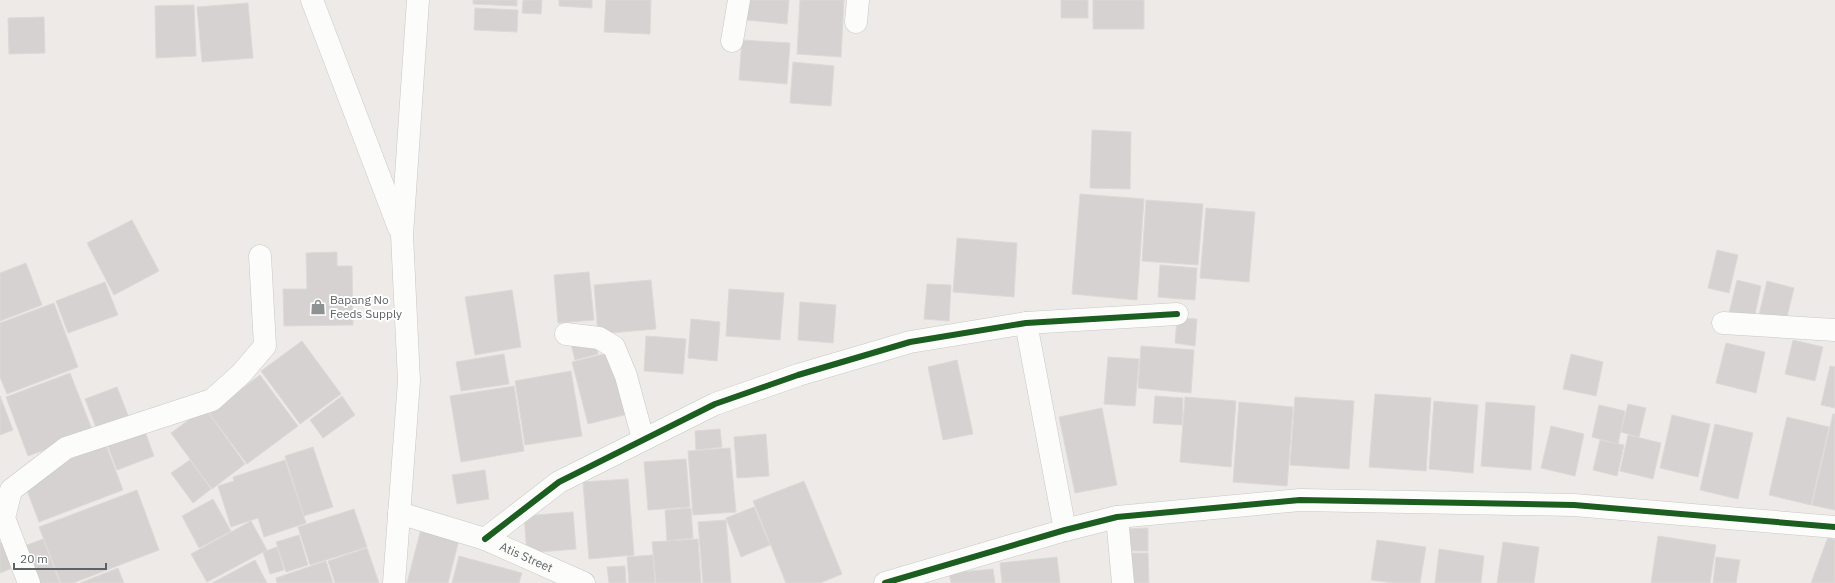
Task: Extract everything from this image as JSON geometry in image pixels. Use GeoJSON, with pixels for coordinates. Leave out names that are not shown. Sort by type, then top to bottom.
{"type":"FeatureCollection","features":[{"type":"Feature","properties":{"kind":"street"},"geometry":{"type":"LineString","coordinates":[[312,0],[402,235]]}},
{"type":"Feature","properties":{"kind":"street"},"geometry":{"type":"LineString","coordinates":[[394,583],[409,381],[402,235],[418,0]]}},
{"type":"Feature","properties":{"kind":"street"},"geometry":{"type":"LineString","coordinates":[[732,41],[739,0]]}},
{"type":"Feature","properties":{"kind":"street"},"geometry":{"type":"LineString","coordinates":[[856,22],[858,0]]}},
{"type":"Feature","properties":{"kind":"street"},"geometry":{"type":"LineString","coordinates":[[29,583],[4,518],[11,490],[66,448],[212,400],[241,374],[265,346],[260,256]]}},
{"type":"Feature","properties":{"kind":"street"},"geometry":{"type":"LineString","coordinates":[[485,539],[559,482],[715,404],[798,375],[910,342],[1026,323],[1177,314]]}},
{"type":"Feature","properties":{"kind":"street"},"geometry":{"type":"LineString","coordinates":[[1026,323],[1065,530]]}},
{"type":"Feature","properties":{"kind":"street"},"geometry":{"type":"LineString","coordinates":[[1723,323],[1835,330]]}},
{"type":"Feature","properties":{"kind":"street"},"geometry":{"type":"LineString","coordinates":[[566,334],[599,338],[614,347],[626,376],[643,439]]}},
{"type":"Feature","properties":{"kind":"street"},"geometry":{"type":"LineString","coordinates":[[885,583],[1117,516],[1300,500],[1574,505],[1835,528]]}},
{"type":"Feature","properties":{"kind":"street","name":"Atis Street"},"geometry":{"type":"LineString","coordinates":[[399,513],[485,539],[584,583]]}},
{"type":"Feature","properties":{"kind":"street"},"geometry":{"type":"LineString","coordinates":[[1117,516],[1123,583]]}},
{"type":"Feature","properties":{"kind":"building"},"geometry":{"type":"Polygon","coordinates":[[[473,0],[517,0],[517,6],[473,4],[473,0]]]}},
{"type":"Feature","properties":{"kind":"building"},"geometry":{"type":"Polygon","coordinates":[[[523,0],[542,0],[541,14],[522,13],[523,0]]]}},
{"type":"Feature","properties":{"kind":"building"},"geometry":{"type":"Polygon","coordinates":[[[559,0],[592,0],[592,8],[559,6],[559,0]]]}},
{"type":"Feature","properties":{"kind":"building"},"geometry":{"type":"Polygon","coordinates":[[[606,0],[651,0],[650,34],[604,32],[606,0]]]}},
{"type":"Feature","properties":{"kind":"building"},"geometry":{"type":"Polygon","coordinates":[[[748,0],[789,0],[787,24],[746,20],[748,0]]]}},
{"type":"Feature","properties":{"kind":"building"},"geometry":{"type":"Polygon","coordinates":[[[800,0],[844,0],[841,57],[797,54],[800,0]]]}},
{"type":"Feature","properties":{"kind":"building"},"geometry":{"type":"Polygon","coordinates":[[[1061,0],[1088,0],[1088,18],[1061,18],[1061,0]]]}},
{"type":"Feature","properties":{"kind":"building"},"geometry":{"type":"Polygon","coordinates":[[[1093,0],[1144,0],[1144,29],[1093,29],[1093,0]]]}},
{"type":"Feature","properties":{"kind":"building"},"geometry":{"type":"Polygon","coordinates":[[[248,3],[253,58],[202,62],[197,7],[248,3]]]}},
{"type":"Feature","properties":{"kind":"building"},"geometry":{"type":"Polygon","coordinates":[[[194,5],[196,56],[156,58],[155,6],[194,5]]]}},
{"type":"Feature","properties":{"kind":"building"},"geometry":{"type":"Polygon","coordinates":[[[475,8],[518,10],[517,32],[474,30],[475,8]]]}},
{"type":"Feature","properties":{"kind":"building"},"geometry":{"type":"Polygon","coordinates":[[[44,17],[45,53],[9,54],[8,18],[44,17]]]}},
{"type":"Feature","properties":{"kind":"building"},"geometry":{"type":"Polygon","coordinates":[[[742,40],[790,43],[787,84],[739,80],[742,40]]]}},
{"type":"Feature","properties":{"kind":"building"},"geometry":{"type":"Polygon","coordinates":[[[793,62],[834,66],[831,106],[790,103],[793,62]]]}},
{"type":"Feature","properties":{"kind":"building"},"geometry":{"type":"Polygon","coordinates":[[[1092,130],[1131,132],[1130,189],[1090,188],[1092,130]]]}},
{"type":"Feature","properties":{"kind":"building"},"geometry":{"type":"Polygon","coordinates":[[[1080,194],[1144,199],[1137,300],[1072,294],[1080,194]]]}},
{"type":"Feature","properties":{"kind":"building"},"geometry":{"type":"Polygon","coordinates":[[[1146,200],[1203,204],[1198,265],[1142,261],[1146,200]]]}},
{"type":"Feature","properties":{"kind":"building"},"geometry":{"type":"Polygon","coordinates":[[[1206,208],[1255,212],[1249,282],[1200,278],[1206,208]]]}},
{"type":"Feature","properties":{"kind":"building"},"geometry":{"type":"Polygon","coordinates":[[[132,220],[159,271],[114,295],[87,243],[132,220]]]}},
{"type":"Feature","properties":{"kind":"building"},"geometry":{"type":"Polygon","coordinates":[[[957,238],[1017,243],[1014,297],[953,292],[957,238]]]}},
{"type":"Feature","properties":{"kind":"building"},"geometry":{"type":"Polygon","coordinates":[[[1717,250],[1738,255],[1729,293],[1708,288],[1717,250]]]}},
{"type":"Feature","properties":{"kind":"building","name":"Bapang No Feeds Supply"},"geometry":{"type":"Polygon","coordinates":[[[337,252],[337,266],[352,266],[353,325],[284,326],[283,289],[307,289],[306,253],[337,252]]]}},
{"type":"Feature","properties":{"kind":"building"},"geometry":{"type":"Polygon","coordinates":[[[26,263],[42,305],[0,321],[0,273],[26,263]]]}},
{"type":"Feature","properties":{"kind":"building"},"geometry":{"type":"Polygon","coordinates":[[[1160,265],[1197,268],[1195,300],[1158,297],[1160,265]]]}},
{"type":"Feature","properties":{"kind":"building"},"geometry":{"type":"Polygon","coordinates":[[[589,272],[594,320],[558,323],[554,275],[589,272]]]}},
{"type":"Feature","properties":{"kind":"building"},"geometry":{"type":"Polygon","coordinates":[[[651,280],[656,329],[598,334],[594,285],[651,280]]]}},
{"type":"Feature","properties":{"kind":"building"},"geometry":{"type":"Polygon","coordinates":[[[1737,280],[1761,286],[1754,319],[1729,313],[1737,280]]]}},
{"type":"Feature","properties":{"kind":"building"},"geometry":{"type":"Polygon","coordinates":[[[1767,281],[1794,288],[1786,321],[1759,315],[1767,281]]]}},
{"type":"Feature","properties":{"kind":"building"},"geometry":{"type":"Polygon","coordinates":[[[105,282],[118,315],[68,333],[56,301],[105,282]]]}},
{"type":"Feature","properties":{"kind":"building"},"geometry":{"type":"Polygon","coordinates":[[[927,284],[951,285],[949,321],[924,319],[927,284]]]}},
{"type":"Feature","properties":{"kind":"building"},"geometry":{"type":"Polygon","coordinates":[[[729,289],[784,293],[780,340],[726,336],[729,289]]]}},
{"type":"Feature","properties":{"kind":"building"},"geometry":{"type":"Polygon","coordinates":[[[512,290],[521,347],[475,355],[465,297],[512,290]]]}},
{"type":"Feature","properties":{"kind":"building"},"geometry":{"type":"Polygon","coordinates":[[[800,302],[836,305],[833,343],[798,340],[800,302]]]}},
{"type":"Feature","properties":{"kind":"building"},"geometry":{"type":"Polygon","coordinates":[[[54,303],[78,367],[7,394],[0,377],[0,323],[54,303]]]}},
{"type":"Feature","properties":{"kind":"building"},"geometry":{"type":"Polygon","coordinates":[[[1177,318],[1197,319],[1195,346],[1175,343],[1177,318]]]}},
{"type":"Feature","properties":{"kind":"building"},"geometry":{"type":"Polygon","coordinates":[[[691,319],[720,322],[717,361],[688,358],[691,319]]]}},
{"type":"Feature","properties":{"kind":"building"},"geometry":{"type":"Polygon","coordinates":[[[646,336],[686,339],[683,374],[644,371],[646,336]]]}},
{"type":"Feature","properties":{"kind":"building"},"geometry":{"type":"Polygon","coordinates":[[[594,338],[598,354],[575,360],[571,344],[594,338]]]}},
{"type":"Feature","properties":{"kind":"building"},"geometry":{"type":"Polygon","coordinates":[[[1793,340],[1823,347],[1815,381],[1785,374],[1793,340]]]}},
{"type":"Feature","properties":{"kind":"building"},"geometry":{"type":"Polygon","coordinates":[[[302,341],[341,394],[300,424],[261,371],[302,341]]]}},
{"type":"Feature","properties":{"kind":"building"},"geometry":{"type":"Polygon","coordinates":[[[1726,343],[1765,352],[1756,393],[1716,383],[1726,343]]]}},
{"type":"Feature","properties":{"kind":"building"},"geometry":{"type":"Polygon","coordinates":[[[1141,346],[1194,350],[1191,393],[1138,388],[1141,346]]]}},
{"type":"Feature","properties":{"kind":"building"},"geometry":{"type":"Polygon","coordinates":[[[612,352],[628,414],[588,424],[572,362],[612,352]]]}},
{"type":"Feature","properties":{"kind":"building"},"geometry":{"type":"Polygon","coordinates":[[[504,354],[509,384],[461,391],[456,362],[504,354]]]}},
{"type":"Feature","properties":{"kind":"building"},"geometry":{"type":"Polygon","coordinates":[[[1571,354],[1603,362],[1596,396],[1563,389],[1571,354]]]}},
{"type":"Feature","properties":{"kind":"building"},"geometry":{"type":"Polygon","coordinates":[[[1108,357],[1139,359],[1135,406],[1104,404],[1108,357]]]}},
{"type":"Feature","properties":{"kind":"building"},"geometry":{"type":"Polygon","coordinates":[[[957,360],[973,434],[943,440],[928,367],[957,360]]]}},
{"type":"Feature","properties":{"kind":"building"},"geometry":{"type":"Polygon","coordinates":[[[1830,366],[1835,367],[1835,408],[1821,405],[1830,366]]]}},
{"type":"Feature","properties":{"kind":"building"},"geometry":{"type":"Polygon","coordinates":[[[571,371],[582,436],[525,445],[515,381],[571,371]]]}},
{"type":"Feature","properties":{"kind":"building"},"geometry":{"type":"Polygon","coordinates":[[[70,373],[93,432],[28,456],[6,397],[70,373]]]}},
{"type":"Feature","properties":{"kind":"building"},"geometry":{"type":"Polygon","coordinates":[[[260,375],[298,426],[247,464],[209,413],[260,375]]]}},
{"type":"Feature","properties":{"kind":"building"},"geometry":{"type":"Polygon","coordinates":[[[514,386],[524,451],[461,462],[450,396],[514,386]]]}},
{"type":"Feature","properties":{"kind":"building"},"geometry":{"type":"Polygon","coordinates":[[[117,387],[131,423],[99,435],[85,399],[117,387]]]}},
{"type":"Feature","properties":{"kind":"building"},"geometry":{"type":"Polygon","coordinates":[[[1375,394],[1431,398],[1426,471],[1369,467],[1375,394]]]}},
{"type":"Feature","properties":{"kind":"building"},"geometry":{"type":"Polygon","coordinates":[[[0,396],[13,430],[0,435],[0,396]]]}},
{"type":"Feature","properties":{"kind":"building"},"geometry":{"type":"Polygon","coordinates":[[[342,396],[355,415],[323,438],[310,420],[342,396]]]}},
{"type":"Feature","properties":{"kind":"building"},"geometry":{"type":"Polygon","coordinates":[[[1155,396],[1183,398],[1182,425],[1153,423],[1155,396]]]}},
{"type":"Feature","properties":{"kind":"building"},"geometry":{"type":"Polygon","coordinates":[[[1185,397],[1236,401],[1231,467],[1180,462],[1185,397]]]}},
{"type":"Feature","properties":{"kind":"building"},"geometry":{"type":"Polygon","coordinates":[[[1295,397],[1354,401],[1349,469],[1290,465],[1295,397]]]}},
{"type":"Feature","properties":{"kind":"building"},"geometry":{"type":"Polygon","coordinates":[[[1434,401],[1478,405],[1473,473],[1429,469],[1434,401]]]}},
{"type":"Feature","properties":{"kind":"building"},"geometry":{"type":"Polygon","coordinates":[[[1239,402],[1293,407],[1287,486],[1233,482],[1239,402]]]}},
{"type":"Feature","properties":{"kind":"building"},"geometry":{"type":"Polygon","coordinates":[[[1486,402],[1535,406],[1531,470],[1481,466],[1486,402]]]}},
{"type":"Feature","properties":{"kind":"building"},"geometry":{"type":"Polygon","coordinates":[[[1628,404],[1646,408],[1639,437],[1621,432],[1628,404]]]}},
{"type":"Feature","properties":{"kind":"building"},"geometry":{"type":"Polygon","coordinates":[[[1599,405],[1625,411],[1618,444],[1592,437],[1599,405]]]}},
{"type":"Feature","properties":{"kind":"building"},"geometry":{"type":"Polygon","coordinates":[[[205,408],[245,464],[212,489],[171,433],[205,408]]]}},
{"type":"Feature","properties":{"kind":"building"},"geometry":{"type":"Polygon","coordinates":[[[1102,408],[1117,485],[1075,493],[1059,417],[1102,408]]]}},
{"type":"Feature","properties":{"kind":"building"},"geometry":{"type":"Polygon","coordinates":[[[1833,414],[1835,414],[1835,510],[1812,505],[1833,414]]]}},
{"type":"Feature","properties":{"kind":"building"},"geometry":{"type":"Polygon","coordinates":[[[1672,415],[1710,424],[1698,477],[1660,468],[1672,415]]]}},
{"type":"Feature","properties":{"kind":"building"},"geometry":{"type":"Polygon","coordinates":[[[1787,417],[1829,427],[1811,505],[1769,495],[1787,417]]]}},
{"type":"Feature","properties":{"kind":"building"},"geometry":{"type":"Polygon","coordinates":[[[1715,424],[1753,433],[1738,499],[1700,490],[1715,424]]]}},
{"type":"Feature","properties":{"kind":"building"},"geometry":{"type":"Polygon","coordinates":[[[143,426],[154,456],[117,470],[106,441],[143,426]]]}},
{"type":"Feature","properties":{"kind":"building"},"geometry":{"type":"Polygon","coordinates":[[[1551,426],[1584,434],[1575,476],[1541,468],[1551,426]]]}},
{"type":"Feature","properties":{"kind":"building"},"geometry":{"type":"Polygon","coordinates":[[[720,429],[722,447],[696,450],[695,431],[720,429]]]}},
{"type":"Feature","properties":{"kind":"building"},"geometry":{"type":"Polygon","coordinates":[[[766,434],[769,476],[737,478],[734,437],[766,434]]]}},
{"type":"Feature","properties":{"kind":"building"},"geometry":{"type":"Polygon","coordinates":[[[1628,435],[1661,443],[1653,479],[1620,471],[1628,435]]]}},
{"type":"Feature","properties":{"kind":"building"},"geometry":{"type":"Polygon","coordinates":[[[1600,440],[1624,445],[1617,476],[1593,470],[1600,440]]]}},
{"type":"Feature","properties":{"kind":"building"},"geometry":{"type":"Polygon","coordinates":[[[106,445],[123,490],[39,522],[25,485],[44,468],[106,445]]]}},
{"type":"Feature","properties":{"kind":"building"},"geometry":{"type":"Polygon","coordinates":[[[313,447],[333,507],[304,516],[285,456],[313,447]]]}},
{"type":"Feature","properties":{"kind":"building"},"geometry":{"type":"Polygon","coordinates":[[[730,448],[736,512],[693,515],[688,451],[730,448]]]}},
{"type":"Feature","properties":{"kind":"building"},"geometry":{"type":"Polygon","coordinates":[[[686,459],[690,507],[648,510],[644,462],[686,459]]]}},
{"type":"Feature","properties":{"kind":"building"},"geometry":{"type":"Polygon","coordinates":[[[190,460],[211,489],[193,503],[171,473],[190,460]]]}},
{"type":"Feature","properties":{"kind":"building"},"geometry":{"type":"Polygon","coordinates":[[[285,460],[306,523],[264,537],[258,518],[231,527],[218,486],[234,481],[233,477],[285,460]]]}},
{"type":"Feature","properties":{"kind":"building"},"geometry":{"type":"Polygon","coordinates":[[[485,470],[489,499],[457,504],[452,475],[485,470]]]}},
{"type":"Feature","properties":{"kind":"building"},"geometry":{"type":"Polygon","coordinates":[[[628,479],[634,555],[589,559],[583,482],[628,479]]]}},
{"type":"Feature","properties":{"kind":"building"},"geometry":{"type":"Polygon","coordinates":[[[804,481],[842,574],[820,583],[786,583],[753,501],[804,481]]]}},
{"type":"Feature","properties":{"kind":"building"},"geometry":{"type":"Polygon","coordinates":[[[137,490],[159,550],[73,583],[61,583],[39,527],[137,490]]]}},
{"type":"Feature","properties":{"kind":"building"},"geometry":{"type":"Polygon","coordinates":[[[213,499],[231,531],[199,548],[182,516],[213,499]]]}},
{"type":"Feature","properties":{"kind":"building"},"geometry":{"type":"Polygon","coordinates":[[[754,507],[770,545],[741,557],[726,518],[754,507]]]}},
{"type":"Feature","properties":{"kind":"building"},"geometry":{"type":"Polygon","coordinates":[[[691,508],[693,538],[667,541],[665,510],[691,508]]]}},
{"type":"Feature","properties":{"kind":"building"},"geometry":{"type":"Polygon","coordinates":[[[354,509],[367,547],[310,565],[298,527],[354,509]]]}},
{"type":"Feature","properties":{"kind":"building"},"geometry":{"type":"Polygon","coordinates":[[[573,512],[576,549],[527,553],[524,516],[573,512]]]}},
{"type":"Feature","properties":{"kind":"building"},"geometry":{"type":"Polygon","coordinates":[[[726,520],[731,583],[703,583],[698,522],[726,520]]]}},
{"type":"Feature","properties":{"kind":"building"},"geometry":{"type":"Polygon","coordinates":[[[251,521],[267,550],[207,582],[191,554],[251,521]]]}},
{"type":"Feature","properties":{"kind":"building"},"geometry":{"type":"Polygon","coordinates":[[[1148,528],[1148,551],[1126,551],[1126,529],[1148,528]]]}},
{"type":"Feature","properties":{"kind":"building"},"geometry":{"type":"Polygon","coordinates":[[[421,529],[459,540],[448,583],[407,583],[421,529]]]}},
{"type":"Feature","properties":{"kind":"building"},"geometry":{"type":"Polygon","coordinates":[[[299,535],[308,565],[286,572],[276,542],[299,535]]]}},
{"type":"Feature","properties":{"kind":"building"},"geometry":{"type":"Polygon","coordinates":[[[1658,536],[1716,545],[1710,583],[1651,583],[1658,536]]]}},
{"type":"Feature","properties":{"kind":"building"},"geometry":{"type":"Polygon","coordinates":[[[1828,537],[1835,540],[1835,583],[1811,583],[1828,537]]]}},
{"type":"Feature","properties":{"kind":"building"},"geometry":{"type":"Polygon","coordinates":[[[43,539],[60,583],[33,583],[19,548],[43,539]]]}},
{"type":"Feature","properties":{"kind":"building"},"geometry":{"type":"Polygon","coordinates":[[[698,539],[701,583],[656,583],[652,542],[698,539]]]}},
{"type":"Feature","properties":{"kind":"building"},"geometry":{"type":"Polygon","coordinates":[[[8,540],[18,566],[0,573],[0,543],[8,540]]]}},
{"type":"Feature","properties":{"kind":"building"},"geometry":{"type":"Polygon","coordinates":[[[1377,540],[1426,547],[1420,583],[1394,583],[1371,580],[1377,540]]]}},
{"type":"Feature","properties":{"kind":"building"},"geometry":{"type":"Polygon","coordinates":[[[1503,542],[1539,547],[1534,583],[1497,583],[1503,542]]]}},
{"type":"Feature","properties":{"kind":"building"},"geometry":{"type":"Polygon","coordinates":[[[277,547],[284,570],[270,574],[263,552],[277,547]]]}},
{"type":"Feature","properties":{"kind":"building"},"geometry":{"type":"Polygon","coordinates":[[[367,548],[379,583],[335,583],[328,561],[367,548]]]}},
{"type":"Feature","properties":{"kind":"building"},"geometry":{"type":"Polygon","coordinates":[[[1439,549],[1484,556],[1481,583],[1435,583],[1439,549]]]}},
{"type":"Feature","properties":{"kind":"building"},"geometry":{"type":"Polygon","coordinates":[[[1128,553],[1148,553],[1149,583],[1129,583],[1128,553]]]}},
{"type":"Feature","properties":{"kind":"building"},"geometry":{"type":"Polygon","coordinates":[[[653,555],[655,583],[629,583],[627,557],[653,555]]]}},
{"type":"Feature","properties":{"kind":"building"},"geometry":{"type":"Polygon","coordinates":[[[459,556],[522,573],[519,583],[452,583],[459,556]]]}},
{"type":"Feature","properties":{"kind":"building"},"geometry":{"type":"Polygon","coordinates":[[[1057,557],[1060,583],[1002,583],[1000,563],[1057,557]]]}},
{"type":"Feature","properties":{"kind":"building"},"geometry":{"type":"Polygon","coordinates":[[[1716,557],[1740,560],[1736,583],[1713,583],[1716,557]]]}},
{"type":"Feature","properties":{"kind":"building"},"geometry":{"type":"Polygon","coordinates":[[[255,560],[267,583],[212,583],[255,560]]]}},
{"type":"Feature","properties":{"kind":"building"},"geometry":{"type":"Polygon","coordinates":[[[326,561],[333,583],[277,583],[276,578],[326,561]]]}},
{"type":"Feature","properties":{"kind":"building"},"geometry":{"type":"Polygon","coordinates":[[[625,566],[626,583],[609,583],[607,567],[625,566]]]}},
{"type":"Feature","properties":{"kind":"building"},"geometry":{"type":"Polygon","coordinates":[[[118,568],[124,583],[80,583],[118,568]]]}},
{"type":"Feature","properties":{"kind":"building"},"geometry":{"type":"Polygon","coordinates":[[[993,569],[995,583],[951,583],[949,573],[993,569]]]}},
{"type":"Feature","properties":{"kind":"cycle path"},"geometry":{"type":"LineString","coordinates":[[485,539],[559,482],[715,404],[798,375],[910,342],[1026,323],[1177,314]]}},
{"type":"Feature","properties":{"kind":"cycle path"},"geometry":{"type":"LineString","coordinates":[[885,583],[1065,530],[1117,517],[1300,500],[1574,505],[1835,527]]}},
{"type":"Feature","properties":{"kind":"place","name":"Bapang No Feeds Supply"},"geometry":{"type":"Point","coordinates":[318,307]}}]}
